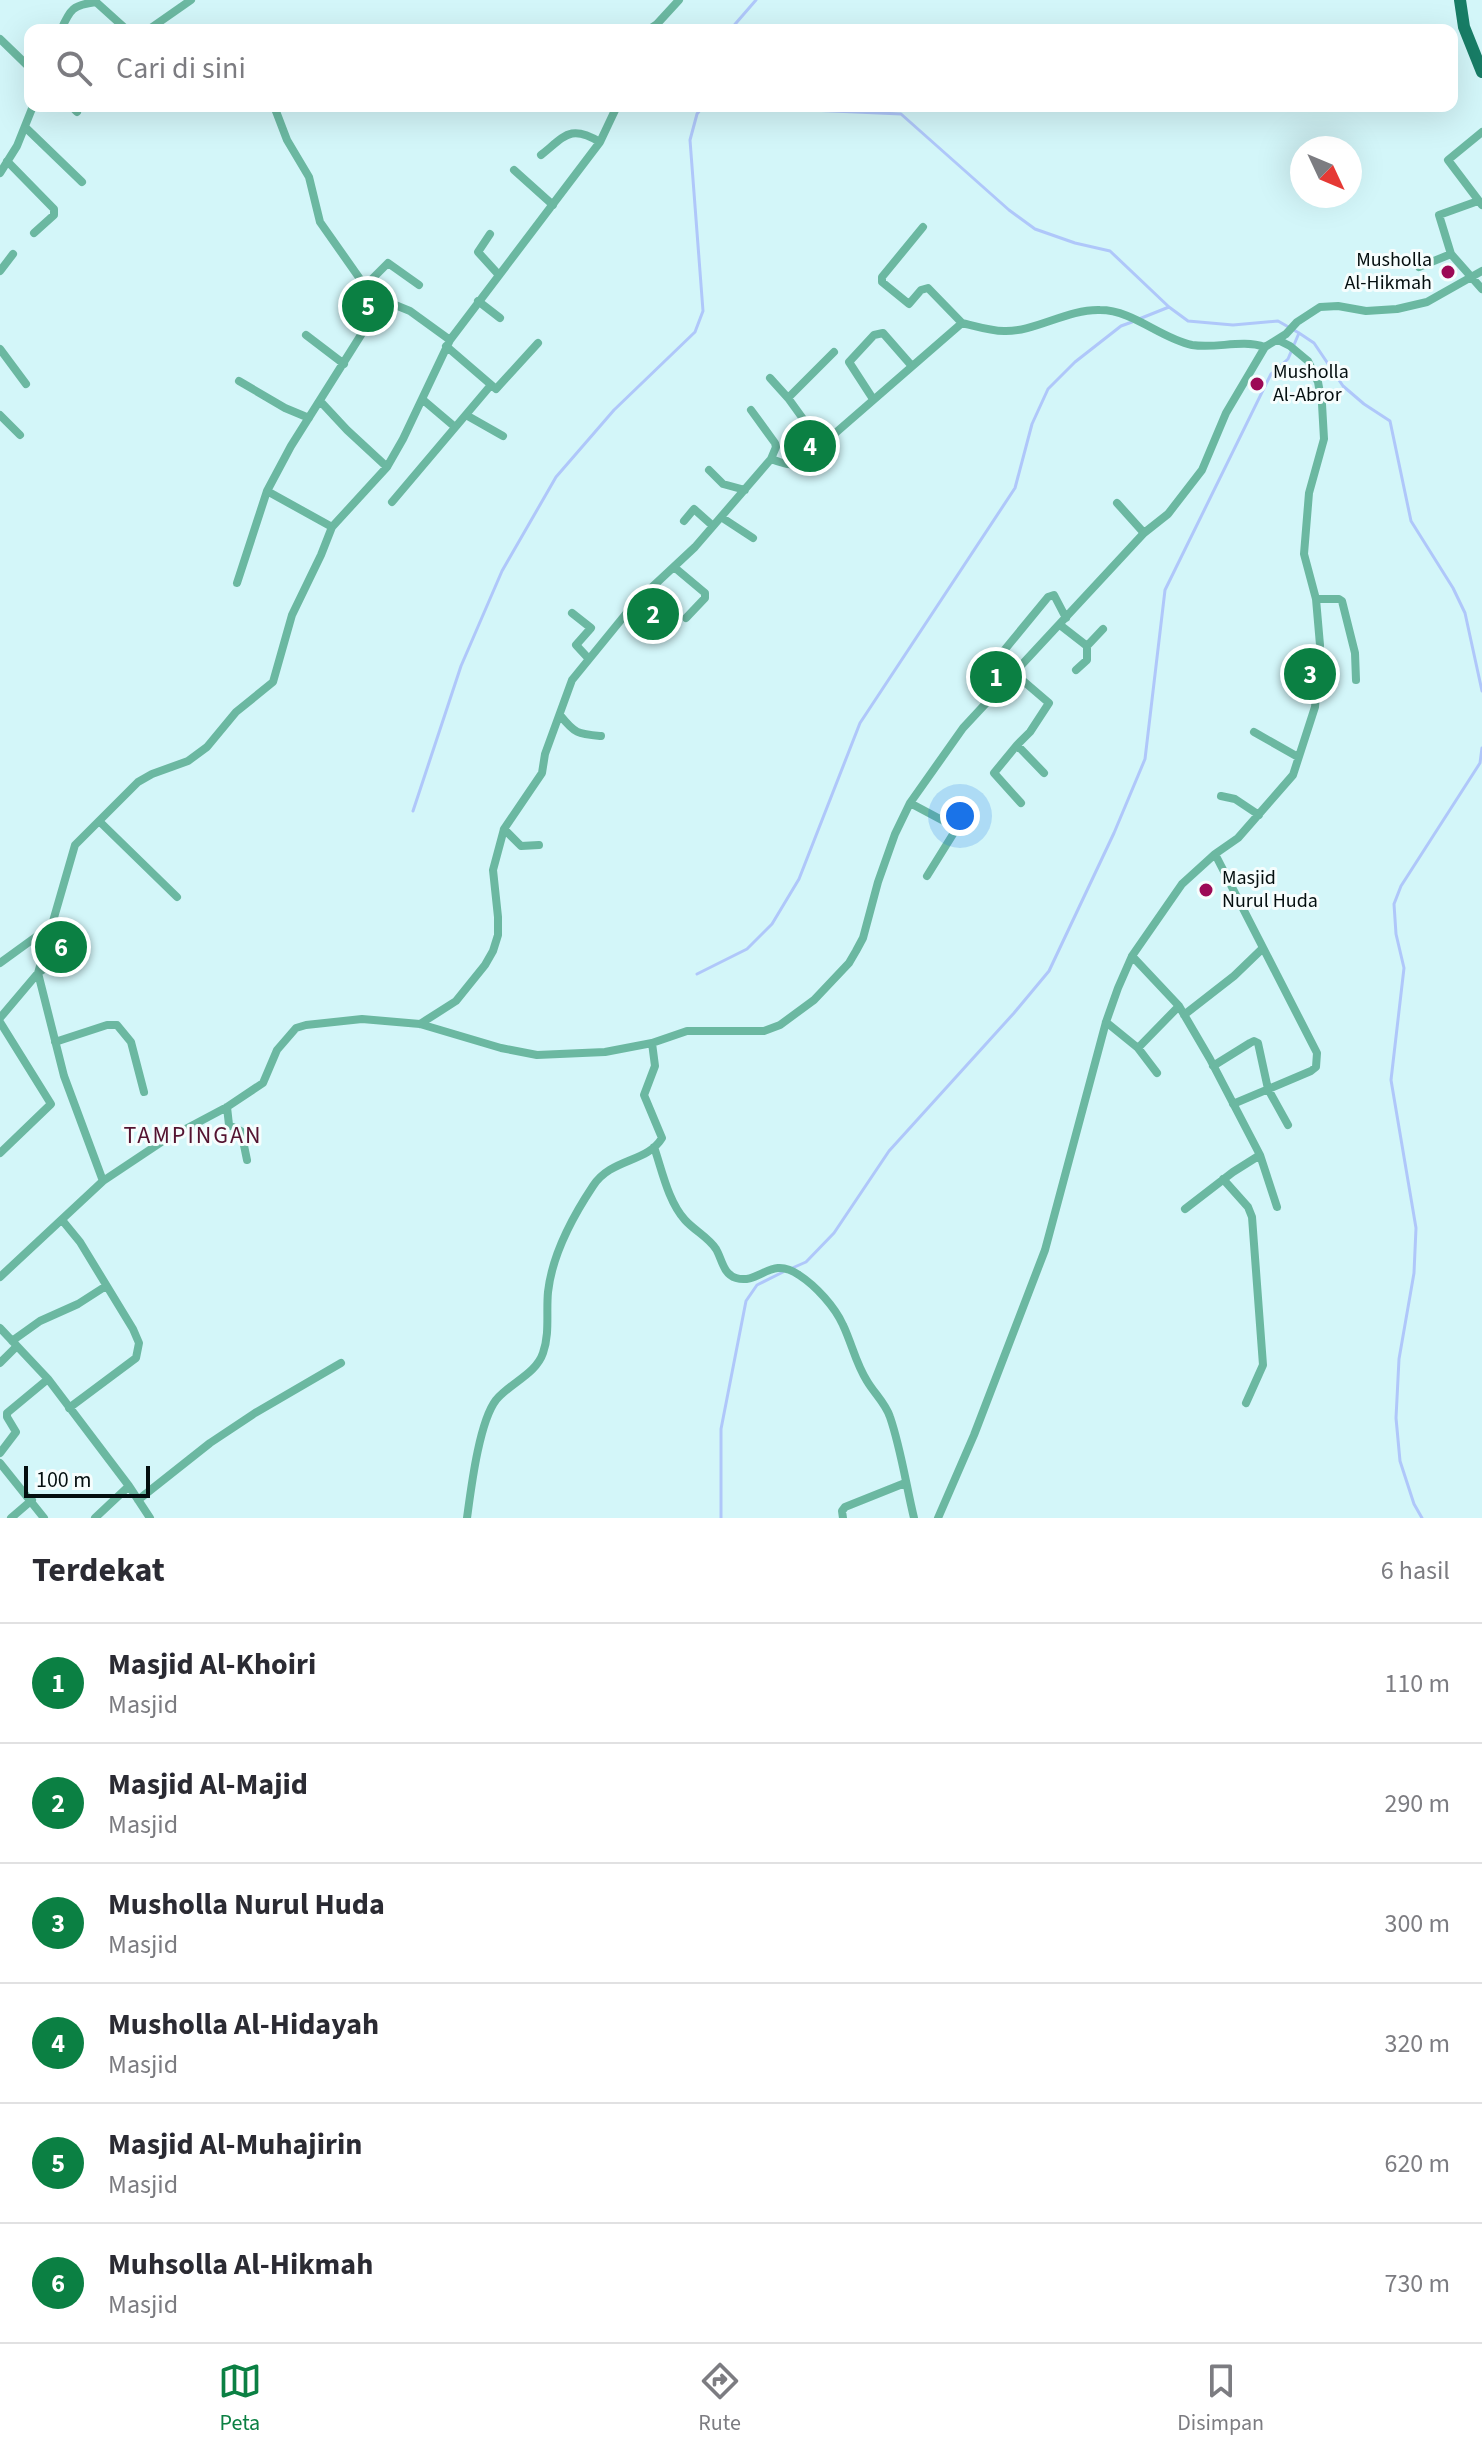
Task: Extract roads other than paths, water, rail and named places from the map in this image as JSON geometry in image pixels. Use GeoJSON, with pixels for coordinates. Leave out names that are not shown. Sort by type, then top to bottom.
{"type":"FeatureCollection","features":[{"type":"Feature","properties":{"kind":"main road"},"geometry":{"type":"LineString","coordinates":[[1460,0],[1464,27],[1482,72]]}},
{"type":"Feature","properties":{"kind":"street"},"geometry":{"type":"LineString","coordinates":[[157,24],[191,0]]}},
{"type":"Feature","properties":{"kind":"street"},"geometry":{"type":"LineString","coordinates":[[657,24],[679,0]]}},
{"type":"Feature","properties":{"kind":"street"},"geometry":{"type":"LineString","coordinates":[[63,24],[68,12],[74,8],[98,1],[121,24]]}},
{"type":"Feature","properties":{"kind":"street"},"geometry":{"type":"LineString","coordinates":[[0,39],[24,62]]}},
{"type":"Feature","properties":{"kind":"street"},"geometry":{"type":"LineString","coordinates":[[0,173],[31,112]]}},
{"type":"Feature","properties":{"kind":"street"},"geometry":{"type":"LineString","coordinates":[[276,112],[287,140],[309,177],[320,222],[365,286],[383,300],[410,311],[496,389],[538,343]]}},
{"type":"Feature","properties":{"kind":"street"},"geometry":{"type":"LineString","coordinates":[[103,1181],[64,1076],[38,973],[75,845],[138,782],[188,761],[207,747],[236,712],[273,682],[292,615],[332,527],[387,467],[448,343],[600,142],[614,112]]}},
{"type":"Feature","properties":{"kind":"street"},"geometry":{"type":"LineString","coordinates":[[25,127],[82,182]]}},
{"type":"Feature","properties":{"kind":"street"},"geometry":{"type":"LineString","coordinates":[[541,155],[568,133],[577,131],[600,142]]}},
{"type":"Feature","properties":{"kind":"street"},"geometry":{"type":"LineString","coordinates":[[1482,132],[1448,160],[1480,203],[1439,215],[1451,254],[1482,289]]}},
{"type":"Feature","properties":{"kind":"street"},"geometry":{"type":"LineString","coordinates":[[7,161],[54,209],[54,215],[34,233]]}},
{"type":"Feature","properties":{"kind":"street"},"geometry":{"type":"LineString","coordinates":[[514,170],[553,205]]}},
{"type":"Feature","properties":{"kind":"street"},"geometry":{"type":"LineString","coordinates":[[923,227],[882,277],[882,282],[909,304],[921,290],[928,288],[962,323],[1004,331],[1078,312],[1103,310],[1128,317],[1176,340],[1194,345],[1252,343],[1265,347]]}},
{"type":"Feature","properties":{"kind":"street"},"geometry":{"type":"LineString","coordinates":[[490,234],[478,252],[498,274]]}},
{"type":"Feature","properties":{"kind":"street"},"geometry":{"type":"LineString","coordinates":[[0,271],[13,254]]}},
{"type":"Feature","properties":{"kind":"street"},"geometry":{"type":"LineString","coordinates":[[1419,267],[1451,254]]}},
{"type":"Feature","properties":{"kind":"street"},"geometry":{"type":"LineString","coordinates":[[365,286],[388,263],[419,285]]}},
{"type":"Feature","properties":{"kind":"street"},"geometry":{"type":"LineString","coordinates":[[0,1277],[103,1181],[163,1141],[227,1107],[263,1083],[277,1050],[296,1028],[322,1022],[362,1019],[420,1024],[501,1048],[537,1055],[605,1052],[652,1043],[687,1031],[764,1031],[793,1017],[814,1000],[849,963],[856,951],[863,938],[891,846],[910,803],[963,728],[1144,533],[1168,514],[1202,470],[1226,413],[1265,347],[1320,307],[1338,306],[1366,311],[1397,309],[1427,302],[1482,271]]}},
{"type":"Feature","properties":{"kind":"street"},"geometry":{"type":"LineString","coordinates":[[237,583],[267,491],[291,446],[383,300]]}},
{"type":"Feature","properties":{"kind":"street"},"geometry":{"type":"LineString","coordinates":[[478,301],[500,318]]}},
{"type":"Feature","properties":{"kind":"street"},"geometry":{"type":"LineString","coordinates":[[771,459],[796,465],[962,323]]}},
{"type":"Feature","properties":{"kind":"street"},"geometry":{"type":"LineString","coordinates":[[873,399],[849,362],[874,335],[883,333],[911,365]]}},
{"type":"Feature","properties":{"kind":"street"},"geometry":{"type":"LineString","coordinates":[[306,335],[344,364]]}},
{"type":"Feature","properties":{"kind":"street"},"geometry":{"type":"LineString","coordinates":[[938,1518],[974,1435],[1045,1250],[1106,1022],[1132,956],[1182,884],[1238,838],[1293,775],[1315,707],[1320,645],[1316,599],[1304,554],[1309,493],[1324,439],[1323,422],[1318,382],[1313,369],[1298,352],[1278,340]]}},
{"type":"Feature","properties":{"kind":"street"},"geometry":{"type":"LineString","coordinates":[[0,349],[26,384]]}},
{"type":"Feature","properties":{"kind":"street"},"geometry":{"type":"LineString","coordinates":[[788,398],[834,352]]}},
{"type":"Feature","properties":{"kind":"street"},"geometry":{"type":"LineString","coordinates":[[770,378],[822,445]]}},
{"type":"Feature","properties":{"kind":"street"},"geometry":{"type":"LineString","coordinates":[[239,381],[309,418]]}},
{"type":"Feature","properties":{"kind":"street"},"geometry":{"type":"LineString","coordinates":[[392,502],[491,385]]}},
{"type":"Feature","properties":{"kind":"street"},"geometry":{"type":"LineString","coordinates":[[422,399],[455,427]]}},
{"type":"Feature","properties":{"kind":"street"},"geometry":{"type":"LineString","coordinates":[[320,401],[387,467]]}},
{"type":"Feature","properties":{"kind":"street"},"geometry":{"type":"LineString","coordinates":[[420,1024],[456,1001],[493,951],[498,935],[498,917],[493,870],[504,829],[542,773],[545,754],[572,680],[634,604],[713,526],[771,459],[775,443],[751,410]]}},
{"type":"Feature","properties":{"kind":"street"},"geometry":{"type":"LineString","coordinates":[[0,415],[20,435]]}},
{"type":"Feature","properties":{"kind":"street"},"geometry":{"type":"LineString","coordinates":[[466,415],[503,436]]}},
{"type":"Feature","properties":{"kind":"street"},"geometry":{"type":"LineString","coordinates":[[709,470],[723,484],[745,490]]}},
{"type":"Feature","properties":{"kind":"street"},"geometry":{"type":"LineString","coordinates":[[267,491],[332,527]]}},
{"type":"Feature","properties":{"kind":"street"},"geometry":{"type":"LineString","coordinates":[[1117,503],[1144,533]]}},
{"type":"Feature","properties":{"kind":"street"},"geometry":{"type":"LineString","coordinates":[[684,521],[697,510],[713,526]]}},
{"type":"Feature","properties":{"kind":"street"},"geometry":{"type":"LineString","coordinates":[[721,517],[753,538]]}},
{"type":"Feature","properties":{"kind":"street"},"geometry":{"type":"LineString","coordinates":[[674,567],[705,593],[705,598],[686,618]]}},
{"type":"Feature","properties":{"kind":"street"},"geometry":{"type":"LineString","coordinates":[[997,659],[1048,597],[1054,595],[1063,621],[1087,646]]}},
{"type":"Feature","properties":{"kind":"street"},"geometry":{"type":"LineString","coordinates":[[1316,599],[1342,601],[1355,653],[1356,680]]}},
{"type":"Feature","properties":{"kind":"street"},"geometry":{"type":"LineString","coordinates":[[572,613],[591,628],[576,645],[588,658]]}},
{"type":"Feature","properties":{"kind":"street"},"geometry":{"type":"LineString","coordinates":[[1076,670],[1087,660],[1087,646],[1103,629]]}},
{"type":"Feature","properties":{"kind":"street"},"geometry":{"type":"LineString","coordinates":[[1014,673],[1049,703],[1030,732],[994,773],[1021,803]]}},
{"type":"Feature","properties":{"kind":"street"},"geometry":{"type":"LineString","coordinates":[[560,715],[573,731],[601,736]]}},
{"type":"Feature","properties":{"kind":"street"},"geometry":{"type":"LineString","coordinates":[[1254,732],[1298,757]]}},
{"type":"Feature","properties":{"kind":"street"},"geometry":{"type":"LineString","coordinates":[[1017,745],[1044,773]]}},
{"type":"Feature","properties":{"kind":"street"},"geometry":{"type":"LineString","coordinates":[[1221,796],[1235,799],[1259,815]]}},
{"type":"Feature","properties":{"kind":"street"},"geometry":{"type":"LineString","coordinates":[[910,803],[955,827],[927,876]]}},
{"type":"Feature","properties":{"kind":"street"},"geometry":{"type":"LineString","coordinates":[[99,821],[177,897]]}},
{"type":"Feature","properties":{"kind":"street"},"geometry":{"type":"LineString","coordinates":[[504,829],[521,846],[539,845]]}},
{"type":"Feature","properties":{"kind":"street"},"geometry":{"type":"LineString","coordinates":[[1215,854],[1317,1053],[1316,1067],[1311,1071],[1233,1104]]}},
{"type":"Feature","properties":{"kind":"street"},"geometry":{"type":"LineString","coordinates":[[0,963],[52,925]]}},
{"type":"Feature","properties":{"kind":"street"},"geometry":{"type":"LineString","coordinates":[[0,1153],[51,1104],[0,1020],[38,973],[83,943]]}},
{"type":"Feature","properties":{"kind":"street"},"geometry":{"type":"LineString","coordinates":[[1184,1015],[1234,976],[1263,948]]}},
{"type":"Feature","properties":{"kind":"street"},"geometry":{"type":"LineString","coordinates":[[1132,956],[1179,1006],[1260,1155],[1277,1207]]}},
{"type":"Feature","properties":{"kind":"street"},"geometry":{"type":"LineString","coordinates":[[1138,1048],[1179,1006]]}},
{"type":"Feature","properties":{"kind":"street"},"geometry":{"type":"LineString","coordinates":[[1106,1022],[1138,1048],[1157,1073]]}},
{"type":"Feature","properties":{"kind":"street"},"geometry":{"type":"LineString","coordinates":[[55,1042],[107,1025],[117,1025],[131,1042],[144,1092]]}},
{"type":"Feature","properties":{"kind":"street"},"geometry":{"type":"LineString","coordinates":[[467,1518],[478,1450],[489,1412],[497,1400],[533,1369],[545,1350],[548,1293],[554,1265],[567,1234],[602,1175],[660,1142],[661,1133],[644,1095],[655,1066],[652,1043]]}},
{"type":"Feature","properties":{"kind":"street"},"geometry":{"type":"LineString","coordinates":[[1213,1066],[1250,1043],[1258,1043],[1268,1089],[1288,1125]]}},
{"type":"Feature","properties":{"kind":"street"},"geometry":{"type":"LineString","coordinates":[[227,1107],[229,1125],[241,1131],[247,1160]]}},
{"type":"Feature","properties":{"kind":"street"},"geometry":{"type":"LineString","coordinates":[[654,1147],[676,1207],[684,1219],[713,1245],[723,1267],[730,1274],[748,1278],[777,1267],[785,1268],[799,1274],[836,1314],[858,1365],[890,1416],[914,1518]]}},
{"type":"Feature","properties":{"kind":"street"},"geometry":{"type":"LineString","coordinates":[[1185,1209],[1260,1155]]}},
{"type":"Feature","properties":{"kind":"street"},"geometry":{"type":"LineString","coordinates":[[1223,1179],[1248,1207],[1252,1217],[1263,1365],[1246,1403]]}},
{"type":"Feature","properties":{"kind":"street"},"geometry":{"type":"LineString","coordinates":[[62,1220],[80,1242],[139,1343],[139,1352],[129,1365],[69,1408]]}},
{"type":"Feature","properties":{"kind":"street"},"geometry":{"type":"LineString","coordinates":[[0,1363],[14,1344],[40,1321],[68,1309],[106,1286]]}},
{"type":"Feature","properties":{"kind":"street"},"geometry":{"type":"LineString","coordinates":[[0,1328],[48,1379],[150,1518]]}},
{"type":"Feature","properties":{"kind":"street"},"geometry":{"type":"LineString","coordinates":[[138,1500],[210,1443],[341,1363]]}},
{"type":"Feature","properties":{"kind":"street"},"geometry":{"type":"LineString","coordinates":[[0,1453],[16,1432],[7,1413],[48,1379]]}},
{"type":"Feature","properties":{"kind":"street"},"geometry":{"type":"LineString","coordinates":[[0,1463],[44,1518]]}},
{"type":"Feature","properties":{"kind":"street"},"geometry":{"type":"LineString","coordinates":[[843,1518],[845,1507],[905,1483]]}},
{"type":"Feature","properties":{"kind":"street"},"geometry":{"type":"LineString","coordinates":[[95,1518],[129,1486]]}},
{"type":"Feature","properties":{"kind":"street"},"geometry":{"type":"LineString","coordinates":[[11,1518],[32,1500]]}},
{"type":"Feature","properties":{"kind":"waterway"},"geometry":{"type":"LineString","coordinates":[[735,24],[756,0]]}},
{"type":"Feature","properties":{"kind":"waterway"},"geometry":{"type":"LineString","coordinates":[[413,811],[461,666],[502,571],[556,477],[614,410],[695,332],[703,311],[690,140],[698,112]]}},
{"type":"Feature","properties":{"kind":"waterway"},"geometry":{"type":"LineString","coordinates":[[855,112],[901,114],[1009,210],[1035,229],[1110,251],[1188,321],[1233,325],[1278,321],[1314,343],[1343,386],[1390,421],[1411,521],[1465,613],[1482,691]]}},
{"type":"Feature","properties":{"kind":"waterway"},"geometry":{"type":"LineString","coordinates":[[1139,319],[1169,307]]}},
{"type":"Feature","properties":{"kind":"waterway"},"geometry":{"type":"LineString","coordinates":[[697,974],[747,949],[772,924],[799,879],[860,723],[1015,488],[1032,424],[1048,389],[1075,362],[1121,326],[1132,322]]}},
{"type":"Feature","properties":{"kind":"waterway"},"geometry":{"type":"LineString","coordinates":[[790,1269],[806,1262],[834,1233],[889,1151],[1049,971],[1145,759],[1165,590],[1271,374],[1288,359],[1299,333]]}},
{"type":"Feature","properties":{"kind":"waterway"},"geometry":{"type":"LineString","coordinates":[[1422,1518],[1414,1504],[1400,1461],[1396,1418],[1399,1359],[1414,1273],[1416,1228],[1391,1080],[1404,968],[1396,934],[1394,904],[1401,886],[1480,763],[1482,748]]}},
{"type":"Feature","properties":{"kind":"waterway"},"geometry":{"type":"LineString","coordinates":[[721,1518],[721,1429],[746,1301],[757,1285],[783,1272]]}},
{"type":"Feature","properties":{"kind":"place","name":"Musholla Al-Hikmah"},"geometry":{"type":"Point","coordinates":[1448,272]}},
{"type":"Feature","properties":{"kind":"place","name":"Masjid Al-Muhajirin"},"geometry":{"type":"Point","coordinates":[368,306]}},
{"type":"Feature","properties":{"kind":"place","name":"Musholla Al-Abror"},"geometry":{"type":"Point","coordinates":[1257,384]}},
{"type":"Feature","properties":{"kind":"place","name":"Musholla Al-Hidayah"},"geometry":{"type":"Point","coordinates":[810,446]}},
{"type":"Feature","properties":{"kind":"place","name":"Masjid Al-Majid"},"geometry":{"type":"Point","coordinates":[653,614]}},
{"type":"Feature","properties":{"kind":"place","name":"Musholla Nurul Huda"},"geometry":{"type":"Point","coordinates":[1310,674]}},
{"type":"Feature","properties":{"kind":"place","name":"Masjid Al-Khoiri"},"geometry":{"type":"Point","coordinates":[996,677]}},
{"type":"Feature","properties":{"kind":"place","name":"Masjid Nurul Huda"},"geometry":{"type":"Point","coordinates":[1206,890]}},
{"type":"Feature","properties":{"kind":"place","name":"Muhsolla Al-Hikmah"},"geometry":{"type":"Point","coordinates":[61,947]}},
{"type":"Feature","properties":{"kind":"district","name":"TAMPINGAN"},"geometry":{"type":"Point","coordinates":[193,1135]}}]}
